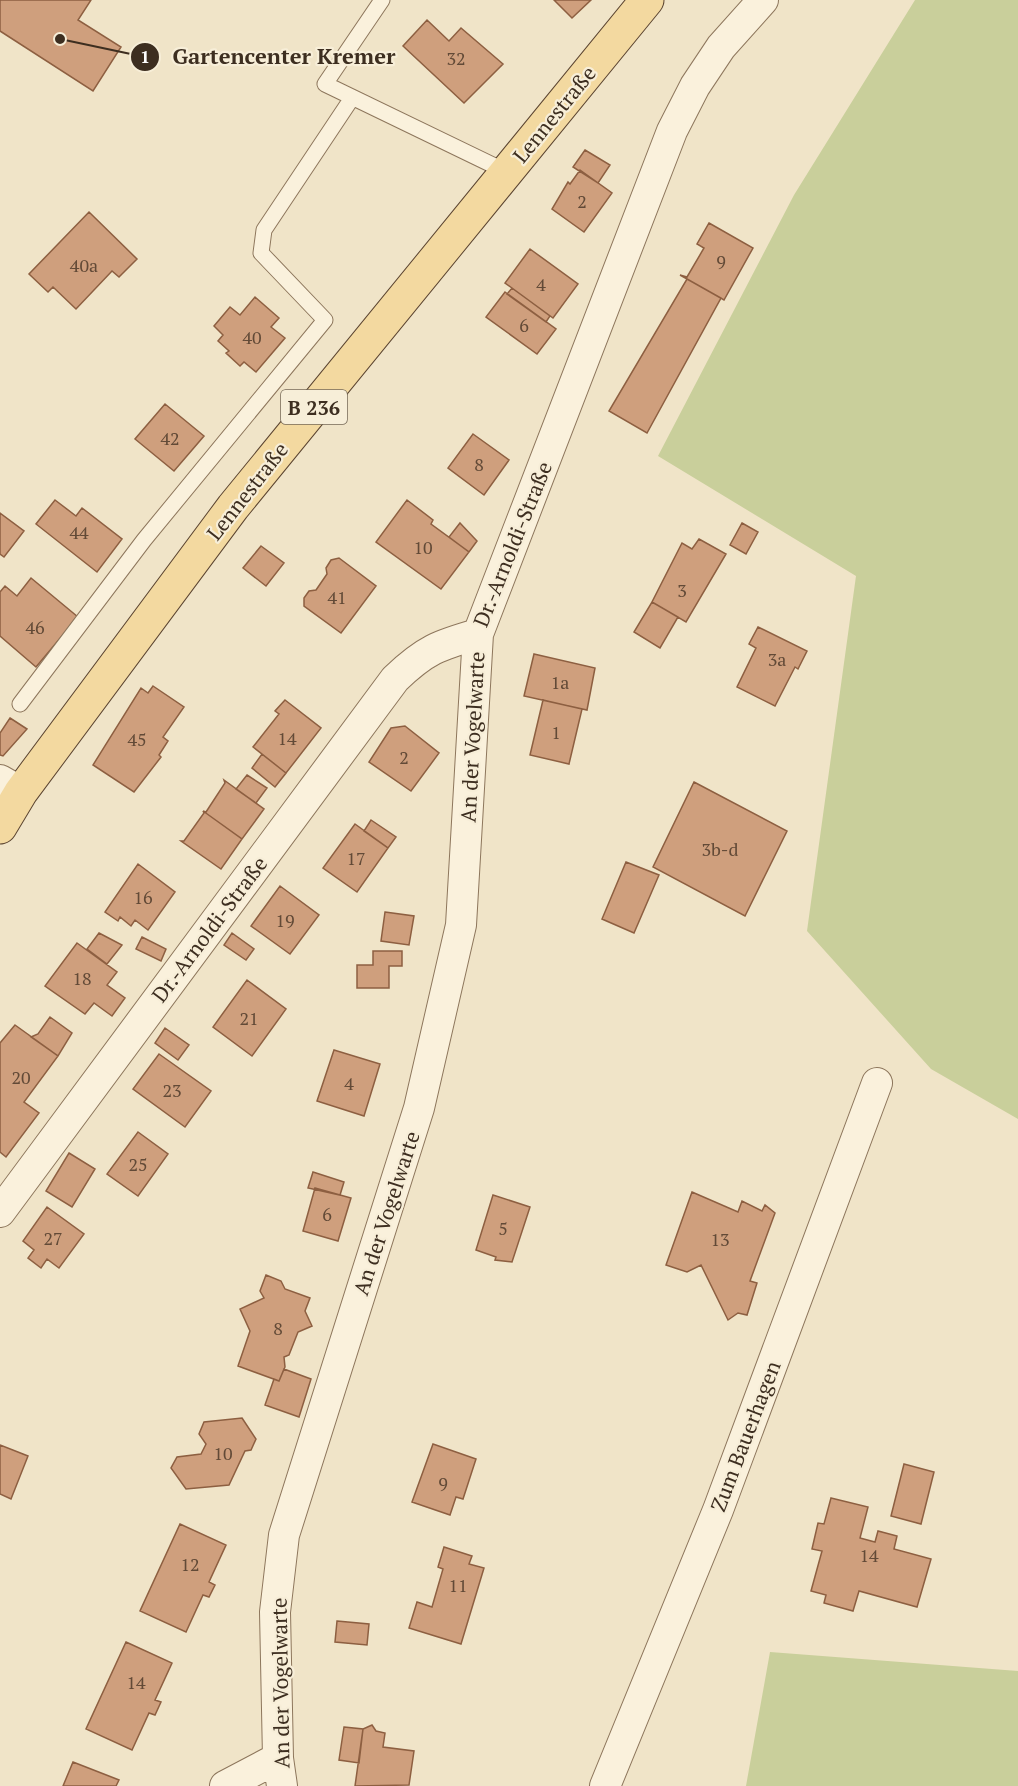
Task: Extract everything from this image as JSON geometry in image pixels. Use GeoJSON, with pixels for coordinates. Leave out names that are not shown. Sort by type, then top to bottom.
{"type":"FeatureCollection","features":[{"type":"Feature","properties":{"kind":"main road","name":"Lennestraße"},"geometry":{"type":"LineString","coordinates":[[0,827],[10,786],[233,507],[647,0]]}},
{"type":"Feature","properties":{"kind":"street","name":"Dr.-Arnoldi-Straße"},"geometry":{"type":"LineString","coordinates":[[0,1212],[395,679],[416,658],[437,645],[478,634],[672,131],[695,86],[721,47],[763,0]]}},
{"type":"Feature","properties":{"kind":"street","name":"An der Vogelwarte"},"geometry":{"type":"LineString","coordinates":[[280,1772],[275,1612],[284,1535],[419,1108],[461,925],[478,634]]}},
{"type":"Feature","properties":{"kind":"street","name":"Zum Bauerhagen"},"geometry":{"type":"LineString","coordinates":[[605,1786],[718,1510],[877,1083]]}},
{"type":"Feature","properties":{"kind":"street"},"geometry":{"type":"LineString","coordinates":[[225,1786],[280,1772]]}},
{"type":"Feature","properties":{"kind":"lane"},"geometry":{"type":"LineString","coordinates":[[382,0],[325,84],[507,172]]}},
{"type":"Feature","properties":{"kind":"lane"},"geometry":{"type":"LineString","coordinates":[[20,704],[144,540],[325,320],[311,302],[261,253],[264,230],[352,98]]}},
{"type":"Feature","properties":{"kind":"green space"},"geometry":{"type":"Polygon","coordinates":[[[915,0],[1018,0],[1018,1119],[931,1069],[807,931],[856,576],[658,456],[794,195],[915,0]]]}},
{"type":"Feature","properties":{"kind":"green space"},"geometry":{"type":"Polygon","coordinates":[[[770,1652],[1018,1671],[1018,1786],[746,1786],[770,1652]]]}},
{"type":"Feature","properties":{"kind":"building"},"geometry":{"type":"Polygon","coordinates":[[[0,0],[91,0],[78,20],[121,47],[93,91],[0,31],[0,0]]]}},
{"type":"Feature","properties":{"kind":"building"},"geometry":{"type":"Polygon","coordinates":[[[554,0],[591,0],[572,18],[554,0]]]}},
{"type":"Feature","properties":{"kind":"building"},"geometry":{"type":"Polygon","coordinates":[[[427,20],[449,41],[461,28],[503,64],[464,103],[403,46],[427,20]]]}},
{"type":"Feature","properties":{"kind":"building"},"geometry":{"type":"Polygon","coordinates":[[[585,150],[610,165],[598,183],[573,167],[585,150]]]}},
{"type":"Feature","properties":{"kind":"building"},"geometry":{"type":"Polygon","coordinates":[[[580,170],[612,193],[584,232],[552,209],[568,182],[570,184],[580,170]]]}},
{"type":"Feature","properties":{"kind":"building"},"geometry":{"type":"Polygon","coordinates":[[[89,212],[137,259],[119,277],[112,271],[76,309],[53,287],[48,292],[29,274],[89,212]]]}},
{"type":"Feature","properties":{"kind":"building"},"geometry":{"type":"Polygon","coordinates":[[[709,223],[753,248],[724,300],[680,275],[687,277],[704,248],[697,244],[709,223]]]}},
{"type":"Feature","properties":{"kind":"building"},"geometry":{"type":"Polygon","coordinates":[[[530,249],[578,284],[553,318],[505,283],[530,249]]]}},
{"type":"Feature","properties":{"kind":"building"},"geometry":{"type":"Polygon","coordinates":[[[687,279],[721,298],[647,433],[609,411],[687,279]]]}},
{"type":"Feature","properties":{"kind":"building"},"geometry":{"type":"Polygon","coordinates":[[[512,288],[550,316],[546,322],[507,294],[512,288]]]}},
{"type":"Feature","properties":{"kind":"building"},"geometry":{"type":"Polygon","coordinates":[[[505,292],[556,329],[537,354],[486,317],[505,292]]]}},
{"type":"Feature","properties":{"kind":"building"},"geometry":{"type":"Polygon","coordinates":[[[255,297],[279,318],[271,327],[285,338],[256,372],[244,362],[240,366],[226,353],[229,351],[218,341],[223,335],[214,326],[230,307],[240,315],[255,297]]]}},
{"type":"Feature","properties":{"kind":"building"},"geometry":{"type":"Polygon","coordinates":[[[165,404],[204,436],[174,471],[135,439],[165,404]]]}},
{"type":"Feature","properties":{"kind":"building"},"geometry":{"type":"Polygon","coordinates":[[[473,434],[509,460],[484,495],[448,468],[473,434]]]}},
{"type":"Feature","properties":{"kind":"building"},"geometry":{"type":"Polygon","coordinates":[[[55,500],[76,516],[82,508],[122,539],[97,572],[36,524],[55,500]]]}},
{"type":"Feature","properties":{"kind":"building"},"geometry":{"type":"Polygon","coordinates":[[[407,500],[433,520],[431,524],[469,552],[441,589],[376,542],[407,500]]]}},
{"type":"Feature","properties":{"kind":"building"},"geometry":{"type":"Polygon","coordinates":[[[0,513],[24,531],[4,557],[0,554],[0,513]]]}},
{"type":"Feature","properties":{"kind":"building"},"geometry":{"type":"Polygon","coordinates":[[[460,523],[477,541],[469,552],[449,537],[460,523]]]}},
{"type":"Feature","properties":{"kind":"building"},"geometry":{"type":"Polygon","coordinates":[[[742,523],[758,532],[746,554],[730,545],[742,523]]]}},
{"type":"Feature","properties":{"kind":"building"},"geometry":{"type":"Polygon","coordinates":[[[699,539],[726,554],[686,622],[652,602],[682,543],[692,549],[699,539]]]}},
{"type":"Feature","properties":{"kind":"building"},"geometry":{"type":"Polygon","coordinates":[[[261,546],[284,563],[266,586],[243,568],[261,546]]]}},
{"type":"Feature","properties":{"kind":"building"},"geometry":{"type":"Polygon","coordinates":[[[339,558],[376,586],[341,633],[304,606],[304,598],[309,591],[316,590],[327,574],[326,568],[331,560],[339,558]]]}},
{"type":"Feature","properties":{"kind":"building"},"geometry":{"type":"Polygon","coordinates":[[[31,578],[78,617],[36,667],[0,636],[0,592],[5,586],[17,596],[31,578]]]}},
{"type":"Feature","properties":{"kind":"building"},"geometry":{"type":"Polygon","coordinates":[[[652,602],[678,617],[660,648],[634,632],[652,602]]]}},
{"type":"Feature","properties":{"kind":"building"},"geometry":{"type":"Polygon","coordinates":[[[758,627],[807,651],[798,669],[795,667],[775,706],[737,687],[756,648],[749,644],[758,627]]]}},
{"type":"Feature","properties":{"kind":"building"},"geometry":{"type":"Polygon","coordinates":[[[534,654],[595,668],[587,710],[524,696],[534,654]]]}},
{"type":"Feature","properties":{"kind":"building"},"geometry":{"type":"Polygon","coordinates":[[[153,686],[184,707],[163,737],[168,741],[159,755],[161,757],[134,792],[93,765],[141,688],[148,693],[153,686]]]}},
{"type":"Feature","properties":{"kind":"building"},"geometry":{"type":"Polygon","coordinates":[[[285,700],[321,728],[286,773],[253,747],[279,714],[275,711],[285,700]]]}},
{"type":"Feature","properties":{"kind":"building"},"geometry":{"type":"Polygon","coordinates":[[[543,700],[582,709],[569,764],[530,755],[543,700]]]}},
{"type":"Feature","properties":{"kind":"building"},"geometry":{"type":"Polygon","coordinates":[[[10,718],[27,729],[3,756],[0,755],[0,733],[10,718]]]}},
{"type":"Feature","properties":{"kind":"building"},"geometry":{"type":"Polygon","coordinates":[[[405,726],[439,753],[411,791],[369,762],[391,728],[405,726]]]}},
{"type":"Feature","properties":{"kind":"building"},"geometry":{"type":"Polygon","coordinates":[[[262,754],[286,773],[275,787],[252,768],[262,754]]]}},
{"type":"Feature","properties":{"kind":"building"},"geometry":{"type":"Polygon","coordinates":[[[247,775],[267,788],[256,803],[236,789],[247,775]]]}},
{"type":"Feature","properties":{"kind":"building"},"geometry":{"type":"Polygon","coordinates":[[[224,780],[264,809],[242,839],[203,811],[206,812],[225,783],[224,780]]]}},
{"type":"Feature","properties":{"kind":"building"},"geometry":{"type":"Polygon","coordinates":[[[694,782],[787,831],[745,916],[653,867],[694,782]]]}},
{"type":"Feature","properties":{"kind":"building"},"geometry":{"type":"Polygon","coordinates":[[[203,811],[242,839],[221,869],[181,841],[184,841],[204,813],[203,811]]]}},
{"type":"Feature","properties":{"kind":"building"},"geometry":{"type":"Polygon","coordinates":[[[371,820],[396,837],[388,848],[364,831],[371,820]]]}},
{"type":"Feature","properties":{"kind":"building"},"geometry":{"type":"Polygon","coordinates":[[[355,824],[388,848],[357,892],[323,868],[355,824]]]}},
{"type":"Feature","properties":{"kind":"building"},"geometry":{"type":"Polygon","coordinates":[[[626,862],[659,875],[634,933],[602,919],[626,862]]]}},
{"type":"Feature","properties":{"kind":"building"},"geometry":{"type":"Polygon","coordinates":[[[138,864],[175,892],[148,930],[135,920],[131,926],[120,917],[118,921],[105,912],[138,864]]]}},
{"type":"Feature","properties":{"kind":"building"},"geometry":{"type":"Polygon","coordinates":[[[280,886],[319,915],[290,954],[251,926],[280,886]]]}},
{"type":"Feature","properties":{"kind":"building"},"geometry":{"type":"Polygon","coordinates":[[[385,912],[414,916],[409,945],[381,941],[385,912]]]}},
{"type":"Feature","properties":{"kind":"building"},"geometry":{"type":"Polygon","coordinates":[[[99,933],[122,945],[107,964],[87,949],[99,933]]]}},
{"type":"Feature","properties":{"kind":"building"},"geometry":{"type":"Polygon","coordinates":[[[232,933],[254,949],[246,960],[224,945],[232,933]]]}},
{"type":"Feature","properties":{"kind":"building"},"geometry":{"type":"Polygon","coordinates":[[[142,937],[166,949],[161,961],[136,949],[142,937]]]}},
{"type":"Feature","properties":{"kind":"building"},"geometry":{"type":"Polygon","coordinates":[[[77,943],[117,972],[107,985],[125,998],[112,1016],[94,1003],[85,1014],[45,986],[77,943]]]}},
{"type":"Feature","properties":{"kind":"building"},"geometry":{"type":"Polygon","coordinates":[[[373,951],[402,951],[402,966],[389,966],[389,988],[357,988],[357,965],[373,965],[373,951]]]}},
{"type":"Feature","properties":{"kind":"building"},"geometry":{"type":"Polygon","coordinates":[[[247,980],[286,1009],[252,1056],[213,1027],[247,980]]]}},
{"type":"Feature","properties":{"kind":"building"},"geometry":{"type":"Polygon","coordinates":[[[50,1017],[72,1033],[58,1056],[31,1037],[38,1034],[50,1017]]]}},
{"type":"Feature","properties":{"kind":"building"},"geometry":{"type":"Polygon","coordinates":[[[15,1025],[58,1056],[24,1102],[39,1113],[6,1157],[0,1152],[0,1043],[15,1025]]]}},
{"type":"Feature","properties":{"kind":"building"},"geometry":{"type":"Polygon","coordinates":[[[165,1028],[189,1045],[178,1060],[155,1043],[165,1028]]]}},
{"type":"Feature","properties":{"kind":"building"},"geometry":{"type":"Polygon","coordinates":[[[334,1050],[380,1064],[364,1116],[317,1101],[334,1050]]]}},
{"type":"Feature","properties":{"kind":"building"},"geometry":{"type":"Polygon","coordinates":[[[159,1054],[211,1091],[185,1127],[133,1089],[159,1054]]]}},
{"type":"Feature","properties":{"kind":"building"},"geometry":{"type":"Polygon","coordinates":[[[138,1132],[168,1154],[138,1196],[107,1174],[138,1132]]]}},
{"type":"Feature","properties":{"kind":"building"},"geometry":{"type":"Polygon","coordinates":[[[69,1153],[95,1169],[72,1207],[46,1191],[69,1153]]]}},
{"type":"Feature","properties":{"kind":"building"},"geometry":{"type":"Polygon","coordinates":[[[313,1172],[344,1182],[340,1195],[308,1188],[313,1172]]]}},
{"type":"Feature","properties":{"kind":"building"},"geometry":{"type":"Polygon","coordinates":[[[315,1188],[351,1198],[338,1241],[303,1231],[315,1188]]]}},
{"type":"Feature","properties":{"kind":"building"},"geometry":{"type":"Polygon","coordinates":[[[692,1192],[738,1212],[742,1201],[762,1211],[765,1205],[775,1213],[750,1281],[757,1283],[747,1315],[738,1313],[728,1320],[701,1265],[687,1272],[666,1265],[692,1192]]]}},
{"type":"Feature","properties":{"kind":"building"},"geometry":{"type":"Polygon","coordinates":[[[493,1195],[530,1207],[512,1262],[495,1260],[496,1257],[476,1250],[493,1195]]]}},
{"type":"Feature","properties":{"kind":"building"},"geometry":{"type":"Polygon","coordinates":[[[47,1207],[84,1234],[59,1268],[47,1259],[41,1268],[28,1258],[34,1250],[23,1241],[47,1207]]]}},
{"type":"Feature","properties":{"kind":"building"},"geometry":{"type":"Polygon","coordinates":[[[266,1275],[281,1281],[285,1289],[310,1298],[305,1311],[312,1326],[298,1332],[289,1355],[284,1357],[285,1367],[279,1381],[238,1366],[250,1331],[240,1309],[264,1298],[260,1291],[266,1275]]]}},
{"type":"Feature","properties":{"kind":"building"},"geometry":{"type":"Polygon","coordinates":[[[284,1369],[311,1379],[299,1417],[265,1405],[274,1379],[279,1381],[284,1369]]]}},
{"type":"Feature","properties":{"kind":"building"},"geometry":{"type":"Polygon","coordinates":[[[242,1418],[256,1439],[251,1450],[245,1451],[229,1485],[186,1489],[171,1468],[177,1457],[201,1454],[206,1444],[199,1434],[204,1422],[242,1418]]]}},
{"type":"Feature","properties":{"kind":"building"},"geometry":{"type":"Polygon","coordinates":[[[433,1444],[476,1459],[463,1499],[456,1497],[450,1515],[412,1502],[433,1444]]]}},
{"type":"Feature","properties":{"kind":"building"},"geometry":{"type":"Polygon","coordinates":[[[0,1445],[28,1456],[11,1499],[0,1494],[0,1445]]]}},
{"type":"Feature","properties":{"kind":"building"},"geometry":{"type":"Polygon","coordinates":[[[904,1464],[934,1472],[921,1524],[891,1516],[904,1464]]]}},
{"type":"Feature","properties":{"kind":"building"},"geometry":{"type":"Polygon","coordinates":[[[831,1498],[868,1507],[860,1538],[875,1542],[878,1531],[897,1536],[894,1549],[931,1559],[917,1607],[859,1591],[853,1611],[824,1603],[826,1595],[811,1591],[822,1551],[812,1549],[818,1523],[824,1524],[831,1498]]]}},
{"type":"Feature","properties":{"kind":"building"},"geometry":{"type":"Polygon","coordinates":[[[180,1524],[226,1545],[209,1582],[215,1585],[209,1597],[203,1595],[186,1632],[140,1611],[180,1524]]]}},
{"type":"Feature","properties":{"kind":"building"},"geometry":{"type":"Polygon","coordinates":[[[444,1547],[472,1556],[469,1564],[484,1568],[461,1644],[409,1628],[417,1602],[432,1607],[443,1569],[438,1567],[444,1547]]]}},
{"type":"Feature","properties":{"kind":"building"},"geometry":{"type":"Polygon","coordinates":[[[337,1621],[369,1624],[367,1645],[335,1642],[337,1621]]]}},
{"type":"Feature","properties":{"kind":"building"},"geometry":{"type":"Polygon","coordinates":[[[126,1642],[172,1663],[155,1700],[161,1702],[155,1715],[149,1713],[132,1750],[86,1729],[126,1642]]]}},
{"type":"Feature","properties":{"kind":"building"},"geometry":{"type":"Polygon","coordinates":[[[372,1725],[376,1731],[385,1733],[383,1747],[414,1751],[409,1785],[355,1786],[363,1729],[372,1725]]]}},
{"type":"Feature","properties":{"kind":"building"},"geometry":{"type":"Polygon","coordinates":[[[344,1727],[363,1729],[359,1763],[339,1760],[344,1727]]]}},
{"type":"Feature","properties":{"kind":"building"},"geometry":{"type":"Polygon","coordinates":[[[73,1762],[119,1780],[116,1786],[63,1786],[73,1762]]]}},
{"type":"Feature","properties":{"kind":"place","name":"Gartencenter Kremer"},"geometry":{"type":"Point","coordinates":[60,39]}}]}
